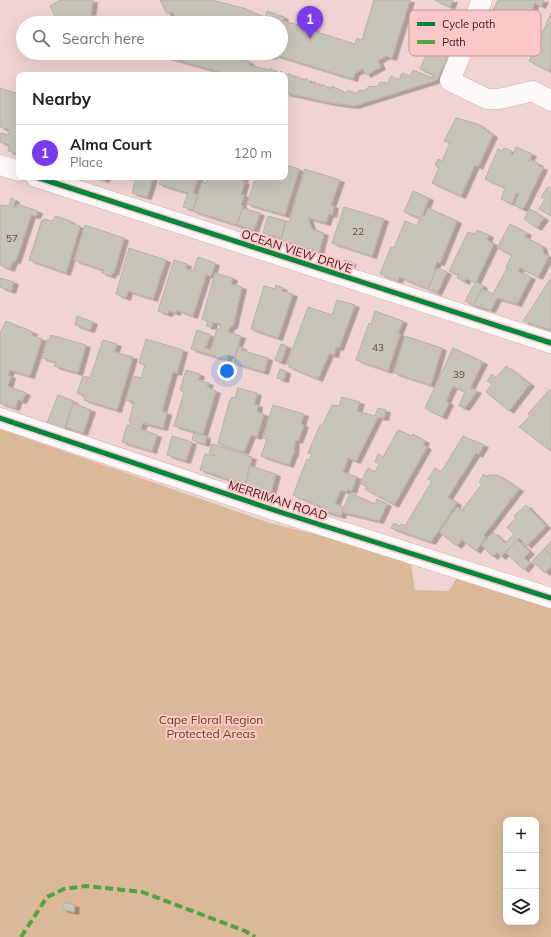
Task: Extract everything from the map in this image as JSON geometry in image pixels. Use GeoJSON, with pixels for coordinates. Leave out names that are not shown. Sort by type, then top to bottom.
{"type":"FeatureCollection","features":[{"type":"Feature","properties":{"kind":"street"},"geometry":{"type":"LineString","coordinates":[[478,10],[482,0]]}},
{"type":"Feature","properties":{"kind":"street"},"geometry":{"type":"LineString","coordinates":[[460,56],[450,81],[487,99],[499,99],[533,91],[551,101]]}},
{"type":"Feature","properties":{"kind":"street"},"geometry":{"type":"LineString","coordinates":[[0,165],[16,170]]}},
{"type":"Feature","properties":{"kind":"street","name":"OCEAN VIEW DRIVE"},"geometry":{"type":"LineString","coordinates":[[45,180],[551,343]]}},
{"type":"Feature","properties":{"kind":"street","name":"MERRIMAN ROAD"},"geometry":{"type":"LineString","coordinates":[[0,418],[280,512],[551,598]]}},
{"type":"Feature","properties":{"kind":"green space","name":"Cape Floral Region Protected Areas"},"geometry":{"type":"Polygon","coordinates":[[[0,429],[270,523],[410,558],[415,590],[449,591],[458,576],[551,606],[551,937],[0,937],[0,429]]]}},
{"type":"Feature","properties":{"kind":"building"},"geometry":{"type":"Polygon","coordinates":[[[60,0],[93,0],[91,15],[94,16],[55,16],[50,6],[60,0]]]}},
{"type":"Feature","properties":{"kind":"building"},"geometry":{"type":"Polygon","coordinates":[[[160,0],[212,0],[247,9],[246,10],[262,16],[175,16],[172,12],[167,14],[160,0]]]}},
{"type":"Feature","properties":{"kind":"building"},"geometry":{"type":"Polygon","coordinates":[[[374,0],[410,0],[392,58],[386,56],[378,61],[381,67],[366,75],[363,69],[355,73],[353,79],[288,59],[288,22],[315,29],[314,31],[355,44],[357,38],[362,40],[374,0]]]}},
{"type":"Feature","properties":{"kind":"building"},"geometry":{"type":"Polygon","coordinates":[[[435,0],[453,0],[450,7],[435,0]]]}},
{"type":"Feature","properties":{"kind":"building"},"geometry":{"type":"Polygon","coordinates":[[[498,0],[544,0],[541,6],[535,3],[532,10],[493,10],[498,0]]]}},
{"type":"Feature","properties":{"kind":"building"},"geometry":{"type":"Polygon","coordinates":[[[267,11],[281,16],[265,16],[267,11]]]}},
{"type":"Feature","properties":{"kind":"building"},"geometry":{"type":"Polygon","coordinates":[[[551,13],[551,67],[549,71],[529,61],[532,56],[541,56],[541,36],[551,13]]]}},
{"type":"Feature","properties":{"kind":"building"},"geometry":{"type":"Polygon","coordinates":[[[426,56],[448,56],[437,80],[354,106],[331,103],[288,94],[288,74],[289,73],[295,78],[298,76],[304,81],[306,78],[312,84],[314,81],[321,87],[323,84],[329,89],[332,86],[346,93],[348,90],[357,94],[358,91],[366,90],[369,86],[377,87],[380,82],[388,83],[391,76],[399,80],[402,73],[410,76],[413,70],[432,78],[434,75],[420,69],[426,56]]]}},
{"type":"Feature","properties":{"kind":"building"},"geometry":{"type":"Polygon","coordinates":[[[178,60],[243,60],[250,62],[249,65],[270,70],[271,68],[276,72],[220,72],[178,60]]]}},
{"type":"Feature","properties":{"kind":"building"},"geometry":{"type":"Polygon","coordinates":[[[0,88],[16,93],[16,153],[8,151],[9,145],[0,142],[1,133],[8,135],[10,130],[0,127],[0,88]]]}},
{"type":"Feature","properties":{"kind":"building"},"geometry":{"type":"Polygon","coordinates":[[[456,118],[478,124],[493,135],[478,167],[475,165],[461,196],[432,183],[439,168],[435,165],[438,159],[442,161],[450,143],[444,141],[456,118]]]}},
{"type":"Feature","properties":{"kind":"building"},"geometry":{"type":"Polygon","coordinates":[[[516,147],[532,154],[528,162],[531,160],[543,168],[523,209],[514,205],[519,194],[516,193],[512,204],[501,199],[505,188],[485,179],[498,149],[502,151],[504,148],[512,151],[511,154],[513,155],[516,147]]]}},
{"type":"Feature","properties":{"kind":"building"},"geometry":{"type":"Polygon","coordinates":[[[288,166],[299,169],[285,215],[247,204],[254,182],[256,182],[256,180],[288,180],[288,166]]]}},
{"type":"Feature","properties":{"kind":"building"},"geometry":{"type":"Polygon","coordinates":[[[305,169],[340,180],[331,205],[334,206],[332,215],[329,214],[326,223],[308,218],[312,229],[324,233],[319,252],[281,240],[286,221],[289,222],[305,169]]]}},
{"type":"Feature","properties":{"kind":"building"},"geometry":{"type":"Polygon","coordinates":[[[135,180],[152,180],[147,197],[132,193],[135,180]]]}},
{"type":"Feature","properties":{"kind":"building"},"geometry":{"type":"Polygon","coordinates":[[[161,180],[198,180],[193,193],[198,194],[193,210],[183,207],[188,193],[159,184],[161,180]]]}},
{"type":"Feature","properties":{"kind":"building"},"geometry":{"type":"Polygon","coordinates":[[[207,180],[243,180],[242,182],[245,182],[241,194],[244,195],[241,205],[243,206],[237,225],[193,211],[202,182],[206,183],[207,180]]]}},
{"type":"Feature","properties":{"kind":"building"},"geometry":{"type":"Polygon","coordinates":[[[548,187],[551,189],[551,216],[539,209],[545,199],[541,197],[548,187]]]}},
{"type":"Feature","properties":{"kind":"building"},"geometry":{"type":"Polygon","coordinates":[[[413,191],[429,198],[422,216],[425,216],[428,208],[457,221],[440,263],[437,262],[434,269],[436,270],[428,289],[399,277],[398,281],[380,274],[391,247],[394,248],[405,221],[417,226],[420,218],[404,212],[413,191]]]}},
{"type":"Feature","properties":{"kind":"building"},"geometry":{"type":"Polygon","coordinates":[[[11,198],[15,200],[12,207],[16,208],[17,204],[38,211],[36,216],[31,215],[16,261],[13,261],[10,269],[0,265],[0,205],[9,206],[11,198]]]}},
{"type":"Feature","properties":{"kind":"building"},"geometry":{"type":"Polygon","coordinates":[[[344,207],[384,219],[372,256],[332,243],[344,207]]]}},
{"type":"Feature","properties":{"kind":"building"},"geometry":{"type":"Polygon","coordinates":[[[242,208],[260,213],[254,230],[237,225],[242,208]]]}},
{"type":"Feature","properties":{"kind":"building"},"geometry":{"type":"Polygon","coordinates":[[[530,209],[544,218],[537,228],[524,219],[530,209]]]}},
{"type":"Feature","properties":{"kind":"building"},"geometry":{"type":"Polygon","coordinates":[[[55,216],[71,221],[70,223],[80,226],[66,273],[29,260],[42,220],[53,221],[55,216]]]}},
{"type":"Feature","properties":{"kind":"building"},"geometry":{"type":"Polygon","coordinates":[[[268,216],[286,221],[281,238],[263,233],[268,216]]]}},
{"type":"Feature","properties":{"kind":"building"},"geometry":{"type":"Polygon","coordinates":[[[510,224],[527,233],[525,237],[542,246],[544,254],[549,256],[538,277],[520,268],[518,271],[531,277],[517,304],[497,298],[491,310],[473,305],[482,289],[493,294],[507,268],[506,267],[512,255],[497,248],[510,224]]]}},
{"type":"Feature","properties":{"kind":"building"},"geometry":{"type":"Polygon","coordinates":[[[85,225],[124,238],[114,273],[112,272],[111,276],[102,273],[103,270],[74,260],[85,225]]]}},
{"type":"Feature","properties":{"kind":"building"},"geometry":{"type":"Polygon","coordinates":[[[477,230],[489,235],[487,240],[494,244],[476,282],[483,286],[473,305],[465,301],[475,283],[466,278],[465,282],[457,278],[459,275],[449,271],[468,232],[475,234],[477,230]]]}},
{"type":"Feature","properties":{"kind":"building"},"geometry":{"type":"Polygon","coordinates":[[[129,248],[166,260],[153,299],[128,291],[126,298],[116,294],[129,248]]]}},
{"type":"Feature","properties":{"kind":"building"},"geometry":{"type":"Polygon","coordinates":[[[198,257],[215,263],[211,276],[206,275],[193,316],[177,310],[176,313],[169,311],[168,314],[158,311],[174,260],[187,264],[186,269],[193,271],[198,257]]]}},
{"type":"Feature","properties":{"kind":"building"},"geometry":{"type":"Polygon","coordinates":[[[344,260],[352,262],[351,265],[344,263],[344,260]]]}},
{"type":"Feature","properties":{"kind":"building"},"geometry":{"type":"Polygon","coordinates":[[[437,268],[447,272],[437,293],[428,289],[437,268]]]}},
{"type":"Feature","properties":{"kind":"building"},"geometry":{"type":"Polygon","coordinates":[[[215,273],[233,278],[231,284],[242,287],[233,326],[230,327],[228,332],[241,336],[234,357],[228,355],[227,360],[191,349],[197,330],[211,335],[205,348],[211,350],[217,329],[220,329],[221,324],[213,322],[212,327],[206,326],[208,322],[202,319],[215,273]]]}},
{"type":"Feature","properties":{"kind":"building"},"geometry":{"type":"Polygon","coordinates":[[[0,278],[14,282],[11,291],[0,287],[0,278]]]}},
{"type":"Feature","properties":{"kind":"building"},"geometry":{"type":"Polygon","coordinates":[[[551,278],[551,330],[523,321],[551,278]]]}},
{"type":"Feature","properties":{"kind":"building"},"geometry":{"type":"Polygon","coordinates":[[[276,285],[283,288],[281,291],[293,294],[278,338],[251,329],[264,286],[275,289],[276,285]]]}},
{"type":"Feature","properties":{"kind":"building"},"geometry":{"type":"Polygon","coordinates":[[[337,300],[355,305],[339,348],[336,347],[334,355],[329,354],[318,379],[289,367],[289,364],[287,364],[308,307],[332,315],[337,300]]]}},
{"type":"Feature","properties":{"kind":"building"},"geometry":{"type":"Polygon","coordinates":[[[375,311],[403,321],[398,333],[400,334],[388,371],[356,360],[369,323],[371,324],[375,311]]]}},
{"type":"Feature","properties":{"kind":"building"},"geometry":{"type":"Polygon","coordinates":[[[77,316],[93,322],[90,330],[75,325],[77,316]]]}},
{"type":"Feature","properties":{"kind":"building"},"geometry":{"type":"Polygon","coordinates":[[[6,321],[33,332],[32,335],[42,339],[30,376],[10,370],[8,375],[11,376],[8,386],[26,393],[22,401],[18,400],[15,408],[0,403],[0,333],[6,321]]]}},
{"type":"Feature","properties":{"kind":"building"},"geometry":{"type":"Polygon","coordinates":[[[51,335],[86,345],[78,373],[54,366],[56,362],[42,358],[47,340],[49,340],[51,335]]]}},
{"type":"Feature","properties":{"kind":"building"},"geometry":{"type":"Polygon","coordinates":[[[405,336],[442,348],[431,385],[394,373],[405,336]]]}},
{"type":"Feature","properties":{"kind":"building"},"geometry":{"type":"Polygon","coordinates":[[[146,339],[183,350],[177,373],[173,372],[162,411],[167,413],[163,428],[143,423],[141,429],[157,435],[152,451],[122,442],[127,425],[130,426],[131,422],[129,421],[134,402],[126,400],[133,376],[141,378],[145,365],[139,363],[146,339]]]}},
{"type":"Feature","properties":{"kind":"building"},"geometry":{"type":"Polygon","coordinates":[[[103,340],[117,344],[114,352],[133,357],[117,410],[84,400],[85,396],[77,393],[83,376],[90,378],[103,340]]]}},
{"type":"Feature","properties":{"kind":"building"},"geometry":{"type":"Polygon","coordinates":[[[281,344],[287,346],[281,362],[275,360],[281,344]]]}},
{"type":"Feature","properties":{"kind":"building"},"geometry":{"type":"Polygon","coordinates":[[[239,346],[242,347],[241,350],[268,358],[264,372],[234,363],[239,346]]]}},
{"type":"Feature","properties":{"kind":"building"},"geometry":{"type":"Polygon","coordinates":[[[453,348],[483,362],[470,388],[477,391],[465,408],[459,406],[465,392],[453,386],[446,401],[449,403],[442,417],[425,408],[453,348]]]}},
{"type":"Feature","properties":{"kind":"building"},"geometry":{"type":"Polygon","coordinates":[[[506,366],[530,384],[509,411],[486,392],[492,384],[487,381],[492,374],[496,378],[506,366]]]}},
{"type":"Feature","properties":{"kind":"building"},"geometry":{"type":"Polygon","coordinates":[[[280,369],[286,371],[284,380],[277,378],[280,369]]]}},
{"type":"Feature","properties":{"kind":"building"},"geometry":{"type":"Polygon","coordinates":[[[186,370],[200,374],[198,380],[209,383],[207,387],[216,391],[203,434],[174,426],[184,392],[180,390],[186,370]]]}},
{"type":"Feature","properties":{"kind":"building"},"geometry":{"type":"Polygon","coordinates":[[[238,388],[257,393],[254,404],[258,405],[257,412],[264,414],[257,437],[251,435],[244,452],[218,444],[229,402],[232,397],[235,398],[238,388]]]}},
{"type":"Feature","properties":{"kind":"building"},"geometry":{"type":"Polygon","coordinates":[[[549,390],[551,390],[551,451],[519,427],[530,416],[528,414],[549,390]]]}},
{"type":"Feature","properties":{"kind":"building"},"geometry":{"type":"Polygon","coordinates":[[[58,395],[74,401],[65,429],[47,423],[58,395]]]}},
{"type":"Feature","properties":{"kind":"building"},"geometry":{"type":"Polygon","coordinates":[[[342,397],[360,402],[357,411],[375,416],[378,408],[386,410],[384,418],[378,417],[356,461],[348,458],[343,472],[357,477],[352,491],[348,489],[347,492],[341,490],[335,504],[344,507],[341,516],[320,510],[321,507],[293,495],[307,459],[309,460],[312,454],[308,453],[320,425],[322,426],[332,405],[339,406],[342,397]]]}},
{"type":"Feature","properties":{"kind":"building"},"geometry":{"type":"Polygon","coordinates":[[[73,403],[91,410],[83,433],[65,427],[73,403]]]}},
{"type":"Feature","properties":{"kind":"building"},"geometry":{"type":"Polygon","coordinates":[[[273,405],[304,414],[301,424],[304,425],[298,441],[295,440],[294,454],[289,465],[261,456],[267,439],[263,438],[273,405]]]}},
{"type":"Feature","properties":{"kind":"building"},"geometry":{"type":"Polygon","coordinates":[[[398,430],[412,436],[413,434],[425,441],[423,445],[427,447],[394,505],[365,489],[367,487],[360,483],[368,468],[375,472],[379,464],[375,462],[378,454],[383,457],[398,430]]]}},
{"type":"Feature","properties":{"kind":"building"},"geometry":{"type":"Polygon","coordinates":[[[194,433],[206,436],[205,444],[192,440],[194,433]]]}},
{"type":"Feature","properties":{"kind":"building"},"geometry":{"type":"Polygon","coordinates":[[[172,436],[192,442],[186,461],[167,455],[172,436]]]}},
{"type":"Feature","properties":{"kind":"building"},"geometry":{"type":"Polygon","coordinates":[[[463,436],[484,445],[478,455],[476,453],[448,497],[457,503],[431,542],[391,528],[394,523],[399,526],[401,524],[405,526],[432,481],[428,479],[435,468],[441,472],[463,436]]]}},
{"type":"Feature","properties":{"kind":"building"},"geometry":{"type":"Polygon","coordinates":[[[212,444],[252,457],[245,485],[200,470],[205,454],[215,456],[209,453],[212,444]]]}},
{"type":"Feature","properties":{"kind":"building"},"geometry":{"type":"Polygon","coordinates":[[[250,466],[276,474],[271,493],[245,485],[250,466]]]}},
{"type":"Feature","properties":{"kind":"building"},"geometry":{"type":"Polygon","coordinates":[[[484,474],[487,477],[488,475],[498,475],[519,489],[484,535],[486,537],[476,551],[462,540],[457,546],[439,532],[457,507],[462,510],[482,484],[479,482],[484,474]]]}},
{"type":"Feature","properties":{"kind":"building"},"geometry":{"type":"Polygon","coordinates":[[[350,493],[375,504],[377,499],[387,504],[379,521],[342,512],[350,493]]]}},
{"type":"Feature","properties":{"kind":"building"},"geometry":{"type":"Polygon","coordinates":[[[526,505],[546,526],[527,546],[519,538],[501,557],[497,553],[493,557],[481,545],[493,532],[505,543],[514,534],[507,527],[516,518],[514,516],[526,505]]]}},
{"type":"Feature","properties":{"kind":"building"},"geometry":{"type":"Polygon","coordinates":[[[517,540],[530,552],[524,558],[530,563],[524,570],[505,552],[517,540]]]}},
{"type":"Feature","properties":{"kind":"building"},"geometry":{"type":"Polygon","coordinates":[[[551,541],[551,555],[544,549],[551,541]]]}},
{"type":"Feature","properties":{"kind":"building"},"geometry":{"type":"Polygon","coordinates":[[[544,549],[551,555],[551,566],[545,573],[532,561],[544,549]]]}},
{"type":"Feature","properties":{"kind":"building"},"geometry":{"type":"Polygon","coordinates":[[[64,902],[75,905],[74,912],[62,909],[64,902]]]}},
{"type":"Feature","properties":{"kind":"marked path"},"geometry":{"type":"LineString","coordinates":[[21,937],[47,897],[64,889],[86,886],[142,892],[245,931],[255,937]]}},
{"type":"Feature","properties":{"kind":"cycle path"},"geometry":{"type":"LineString","coordinates":[[45,180],[551,343]]}},
{"type":"Feature","properties":{"kind":"cycle path"},"geometry":{"type":"LineString","coordinates":[[0,418],[280,512],[551,598]]}},
{"type":"Feature","properties":{"kind":"place","name":"Alma Court"},"geometry":{"type":"Point","coordinates":[310,39]}}]}
